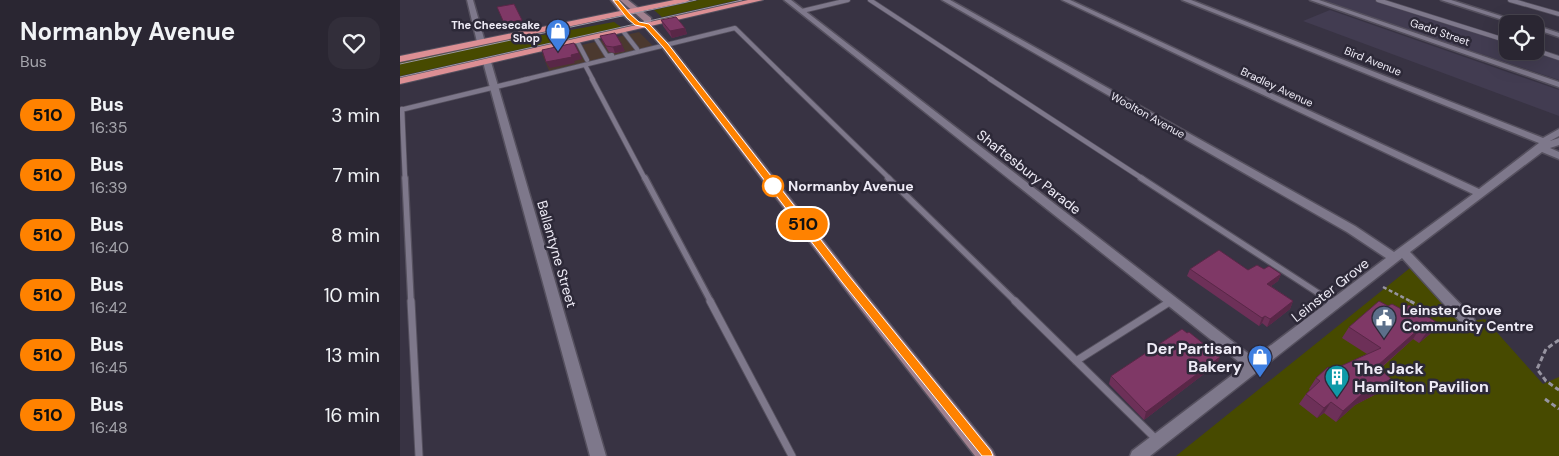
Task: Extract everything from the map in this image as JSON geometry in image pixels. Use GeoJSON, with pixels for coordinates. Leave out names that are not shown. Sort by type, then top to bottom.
{"type":"FeatureCollection","features":[{"type":"Feature","properties":{"kind":"highway"},"geometry":{"type":"LineString","coordinates":[[400,59],[686,0]]}},
{"type":"Feature","properties":{"kind":"highway"},"geometry":{"type":"LineString","coordinates":[[400,81],[759,0]]}},
{"type":"Feature","properties":{"kind":"main road"},"geometry":{"type":"LineString","coordinates":[[616,0],[624,12],[637,24],[647,25],[664,44],[845,279],[986,456]]}},
{"type":"Feature","properties":{"kind":"main road"},"geometry":{"type":"LineString","coordinates":[[624,0],[648,20],[647,25]]}},
{"type":"Feature","properties":{"kind":"street"},"geometry":{"type":"LineString","coordinates":[[470,0],[482,42]]}},
{"type":"Feature","properties":{"kind":"street","name":"Shaftesbury Parade"},"geometry":{"type":"LineString","coordinates":[[787,0],[1255,367]]}},
{"type":"Feature","properties":{"kind":"street","name":"Woolton Avenue"},"geometry":{"type":"LineString","coordinates":[[945,0],[1351,229],[1400,254],[1468,321]]}},
{"type":"Feature","properties":{"kind":"street","name":"Bradley Avenue"},"geometry":{"type":"LineString","coordinates":[[1065,0],[1480,194]]}},
{"type":"Feature","properties":{"kind":"street","name":"Bird Avenue"},"geometry":{"type":"LineString","coordinates":[[1185,0],[1549,144],[1559,156]]}},
{"type":"Feature","properties":{"kind":"street","name":"Gadd Street"},"geometry":{"type":"LineString","coordinates":[[1313,0],[1559,84]]}},
{"type":"Feature","properties":{"kind":"street"},"geometry":{"type":"LineString","coordinates":[[1444,0],[1499,17]]}},
{"type":"Feature","properties":{"kind":"street"},"geometry":{"type":"LineString","coordinates":[[1544,30],[1559,35]]}},
{"type":"Feature","properties":{"kind":"street","name":"Ballantyne Street"},"geometry":{"type":"LineString","coordinates":[[486,62],[598,456]]}},
{"type":"Feature","properties":{"kind":"street","name":"Leinster Grove"},"geometry":{"type":"LineString","coordinates":[[1138,456],[1400,254],[1549,144],[1559,132]]}},
{"type":"Feature","properties":{"kind":"lane"},"geometry":{"type":"LineString","coordinates":[[802,11],[848,0]]}},
{"type":"Feature","properties":{"kind":"lane"},"geometry":{"type":"LineString","coordinates":[[870,0],[1336,304]]}},
{"type":"Feature","properties":{"kind":"lane"},"geometry":{"type":"LineString","coordinates":[[1378,0],[1499,38]]}},
{"type":"Feature","properties":{"kind":"lane"},"geometry":{"type":"LineString","coordinates":[[1510,0],[1559,14]]}},
{"type":"Feature","properties":{"kind":"lane"},"geometry":{"type":"LineString","coordinates":[[419,456],[401,109],[494,87],[586,62],[735,28],[1158,441]]}},
{"type":"Feature","properties":{"kind":"lane"},"geometry":{"type":"LineString","coordinates":[[623,31],[636,49]]}},
{"type":"Feature","properties":{"kind":"lane"},"geometry":{"type":"LineString","coordinates":[[595,37],[607,56],[664,44]]}},
{"type":"Feature","properties":{"kind":"lane"},"geometry":{"type":"LineString","coordinates":[[577,41],[586,62],[792,456]]}},
{"type":"Feature","properties":{"kind":"lane"},"geometry":{"type":"LineString","coordinates":[[1544,53],[1559,58]]}},
{"type":"Feature","properties":{"kind":"lane"},"geometry":{"type":"LineString","coordinates":[[1076,361],[1171,301]]}},
{"type":"Feature","properties":{"kind":"path"},"geometry":{"type":"LineString","coordinates":[[1384,287],[1420,306]]}},
{"type":"Feature","properties":{"kind":"path"},"geometry":{"type":"LineString","coordinates":[[1559,340],[1546,349],[1537,369],[1546,381],[1559,390]]}},
{"type":"Feature","properties":{"kind":"path"},"geometry":{"type":"LineString","coordinates":[[1545,399],[1559,409]]}},
{"type":"Feature","properties":{"kind":"shaded area"},"geometry":{"type":"Polygon","coordinates":[[[699,0],[738,0],[662,17],[654,10],[699,0]]]}},
{"type":"Feature","properties":{"kind":"shaded area"},"geometry":{"type":"Polygon","coordinates":[[[1320,0],[1376,0],[1499,39],[1499,60],[1320,0]]]}},
{"type":"Feature","properties":{"kind":"shaded area"},"geometry":{"type":"Polygon","coordinates":[[[1330,10],[1559,90],[1559,116],[1303,21],[1330,10]]]}},
{"type":"Feature","properties":{"kind":"shaded area"},"geometry":{"type":"Polygon","coordinates":[[[614,22],[621,27],[400,76],[400,61],[516,37],[544,35],[614,22]]]}},
{"type":"Feature","properties":{"kind":"shaded area"},"geometry":{"type":"Polygon","coordinates":[[[639,32],[654,47],[550,73],[542,54],[639,32]]]}},
{"type":"Feature","properties":{"kind":"shaded area"},"geometry":{"type":"Polygon","coordinates":[[[1544,54],[1559,59],[1559,80],[1499,60],[1544,60],[1544,54]]]}},
{"type":"Feature","properties":{"kind":"shaded area"},"geometry":{"type":"Polygon","coordinates":[[[1410,268],[1460,322],[1485,319],[1543,384],[1559,377],[1559,456],[1176,456],[1410,268]]]}},
{"type":"Feature","properties":{"kind":"building"},"geometry":{"type":"Polygon","coordinates":[[[514,4],[522,20],[504,23],[497,7],[514,4]]]}},
{"type":"Feature","properties":{"kind":"building"},"geometry":{"type":"Polygon","coordinates":[[[676,17],[685,28],[670,31],[661,20],[676,17]]]}},
{"type":"Feature","properties":{"kind":"building"},"geometry":{"type":"Polygon","coordinates":[[[615,33],[622,45],[606,46],[600,36],[615,33]]]}},
{"type":"Feature","properties":{"kind":"building"},"geometry":{"type":"Polygon","coordinates":[[[574,43],[579,53],[571,55],[572,57],[546,62],[542,50],[574,43]]]}},
{"type":"Feature","properties":{"kind":"building"},"geometry":{"type":"Polygon","coordinates":[[[1219,250],[1248,270],[1257,265],[1264,269],[1269,266],[1281,274],[1267,284],[1293,301],[1270,319],[1265,316],[1262,318],[1190,269],[1219,250]]]}},
{"type":"Feature","properties":{"kind":"building"},"geometry":{"type":"Polygon","coordinates":[[[1379,301],[1388,306],[1392,304],[1403,310],[1409,305],[1438,323],[1427,332],[1420,328],[1377,366],[1391,379],[1362,394],[1343,411],[1331,402],[1324,408],[1306,394],[1320,381],[1316,378],[1328,367],[1332,370],[1381,348],[1349,327],[1379,301]]]}},
{"type":"Feature","properties":{"kind":"building"},"geometry":{"type":"Polygon","coordinates":[[[1182,329],[1187,333],[1189,332],[1220,357],[1146,412],[1111,376],[1182,329]]]}},
{"type":"Feature","properties":{"kind":"tram line"},"geometry":{"type":"LineString","coordinates":[[400,64],[696,0]]}},
{"type":"Feature","properties":{"kind":"tram line"},"geometry":{"type":"LineString","coordinates":[[400,77],[742,0]]}},
{"type":"Feature","properties":{"kind":"bus line","name":"510"},"geometry":{"type":"LineString","coordinates":[[616,0],[616,3],[629,17],[637,24],[647,25],[665,45],[845,279],[986,456]]}},
{"type":"Feature","properties":{"kind":"place","name":"The Cheesecake Shop"},"geometry":{"type":"Point","coordinates":[558,52]}},
{"type":"Feature","properties":{"kind":"place","name":"Normanby Avenue"},"geometry":{"type":"Point","coordinates":[773,186]}},
{"type":"Feature","properties":{"kind":"place","name":"Leinster Grove Community Centre"},"geometry":{"type":"Point","coordinates":[1384,339]}},
{"type":"Feature","properties":{"kind":"place","name":"Der Partisan Bakery"},"geometry":{"type":"Point","coordinates":[1260,378]}},
{"type":"Feature","properties":{"kind":"place","name":"The Jack Hamilton Pavilion"},"geometry":{"type":"Point","coordinates":[1337,398]}}]}
